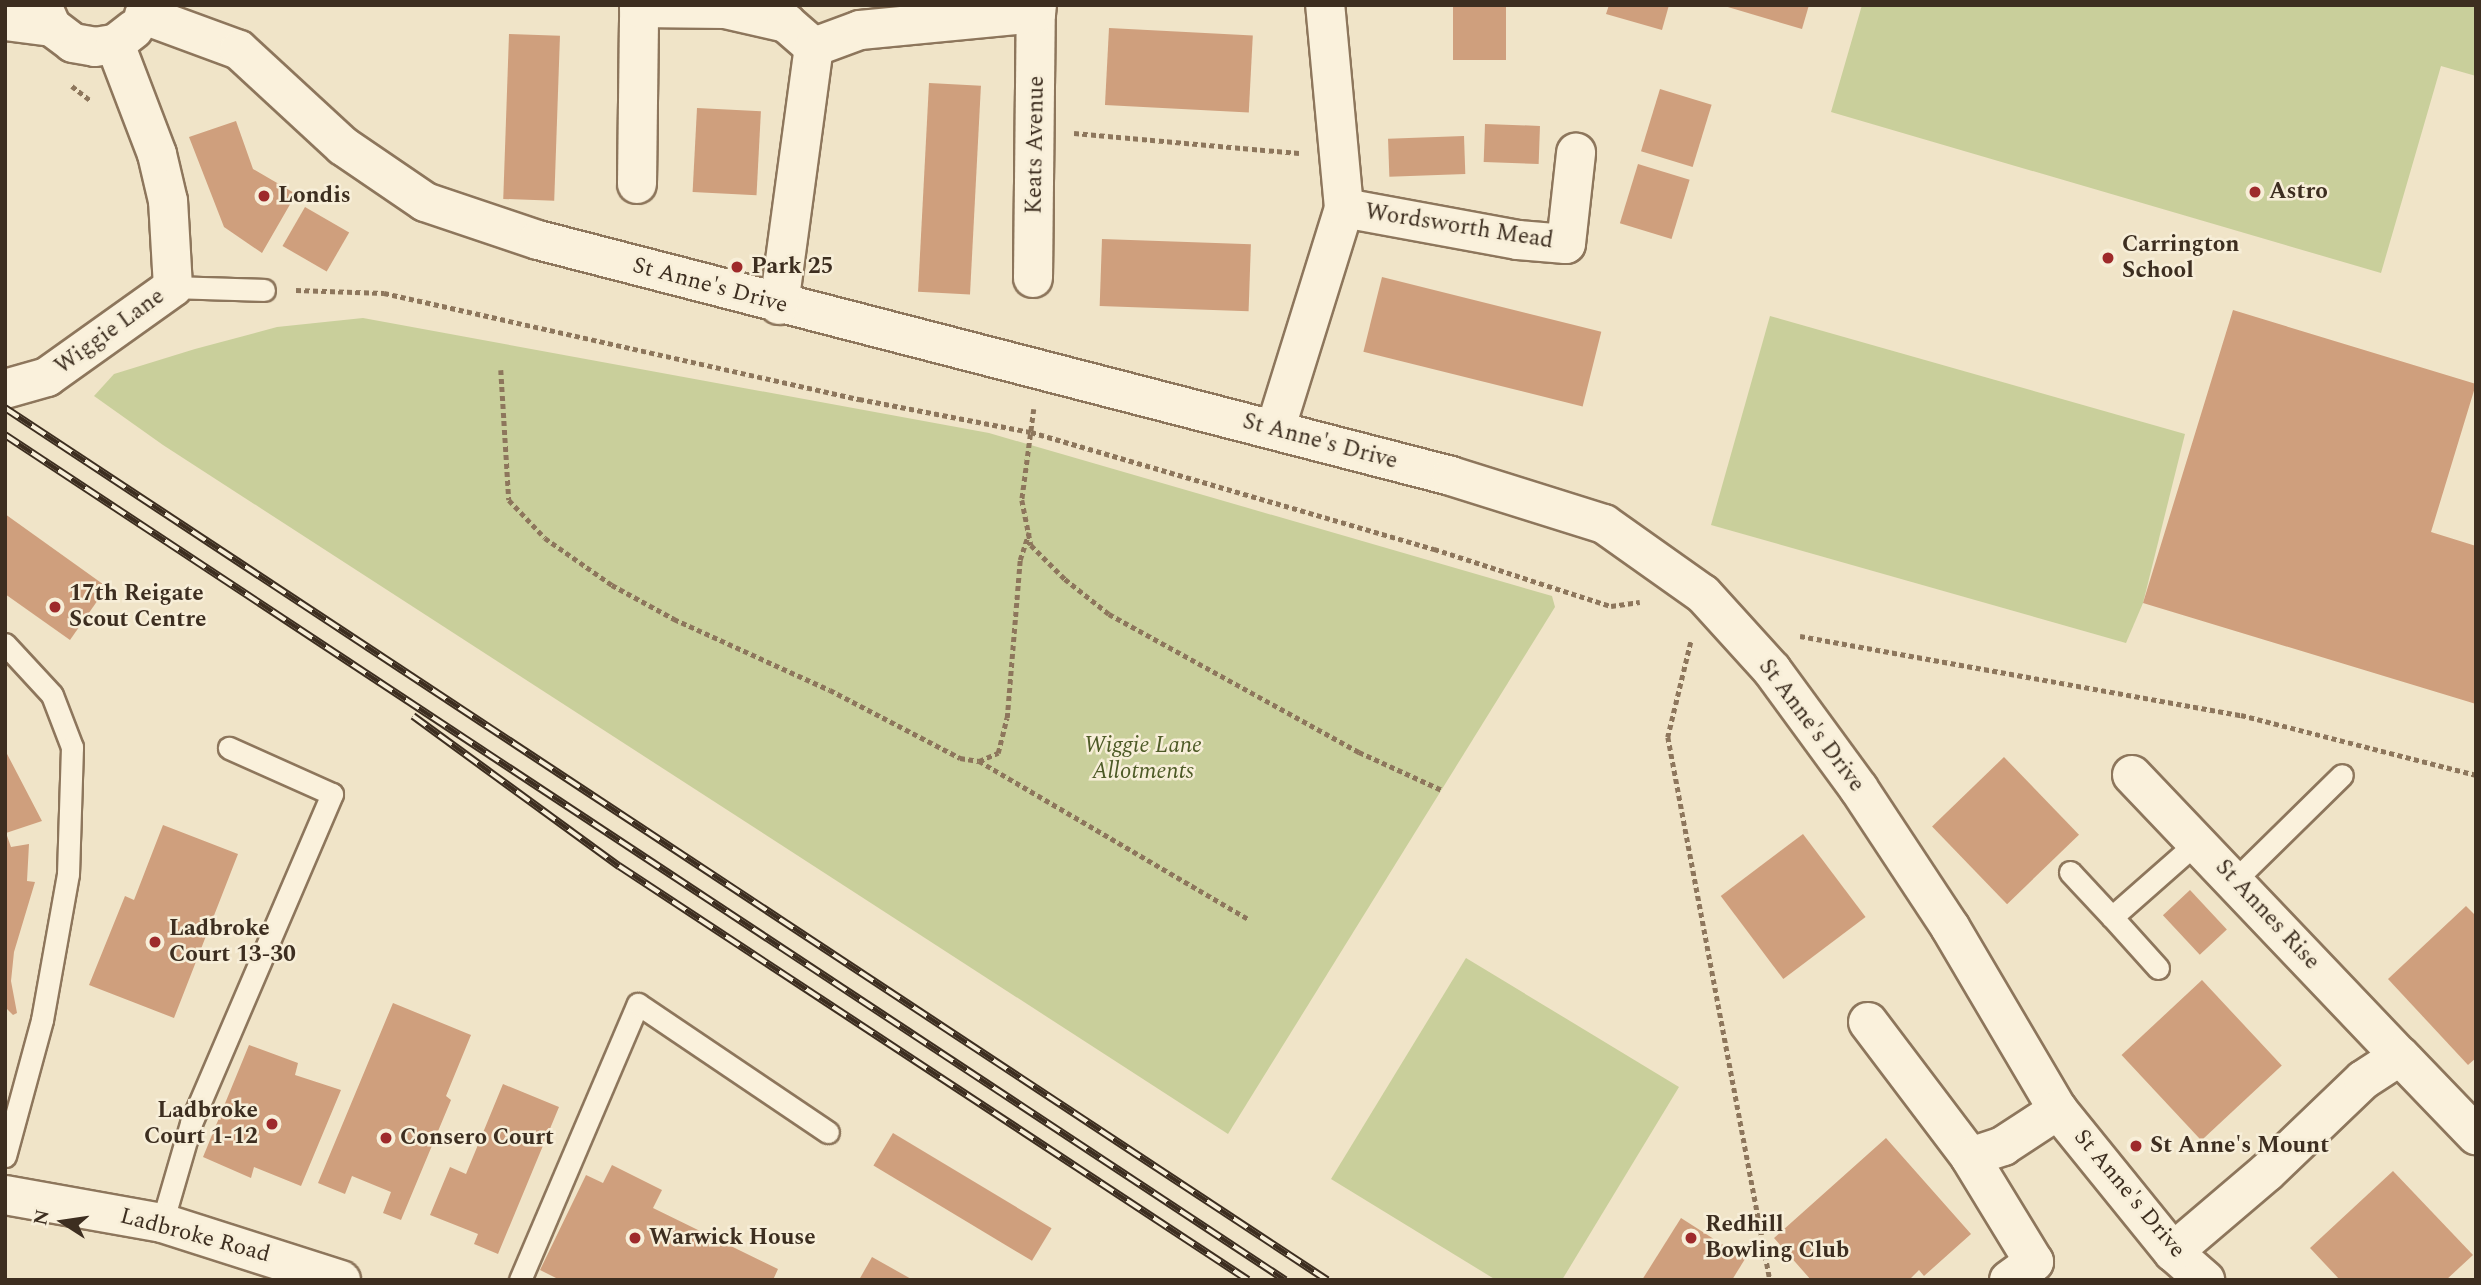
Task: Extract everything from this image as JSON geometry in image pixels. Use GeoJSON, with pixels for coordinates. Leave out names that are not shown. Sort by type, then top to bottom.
{"type":"FeatureCollection","features":[{"type":"Feature","properties":{"kind":"street","name":"Wordsworth Mead"},"geometry":{"type":"LineString","coordinates":[[1275,430],[1344,208],[1337,157],[1325,5]]}},
{"type":"Feature","properties":{"kind":"street"},"geometry":{"type":"LineString","coordinates":[[637,184],[639,8],[725,9],[786,23],[814,47],[779,305]]}},
{"type":"Feature","properties":{"kind":"street","name":"Keats Avenue"},"geometry":{"type":"LineString","coordinates":[[814,47],[860,30],[1037,9],[1038,130],[1033,278]]}},
{"type":"Feature","properties":{"kind":"street"},"geometry":{"type":"LineString","coordinates":[[5,21],[47,16],[73,43],[95,47],[115,44],[133,30],[145,10]]}},
{"type":"Feature","properties":{"kind":"street","name":"St Anne's Drive"},"geometry":{"type":"LineString","coordinates":[[145,10],[239,50],[343,146],[425,201],[538,240],[779,305],[1041,367],[1451,476],[1604,524],[1703,594],[1772,670],[1859,789],[1950,927],[2058,1110],[2173,1252],[2205,1280]]}},
{"type":"Feature","properties":{"kind":"street","name":"Wiggie Lane"},"geometry":{"type":"LineString","coordinates":[[5,389],[47,377],[173,287],[168,201],[160,166],[115,44]]}},
{"type":"Feature","properties":{"kind":"street","name":"Wordsworth Mead"},"geometry":{"type":"LineString","coordinates":[[1344,208],[1518,240],[1566,244],[1576,153]]}},
{"type":"Feature","properties":{"kind":"street","name":"St Annes Rise"},"geometry":{"type":"LineString","coordinates":[[2132,775],[2476,1135]]}},
{"type":"Feature","properties":{"kind":"street"},"geometry":{"type":"LineString","coordinates":[[1868,1021],[1970,1157],[2034,1262],[2009,1280]]}},
{"type":"Feature","properties":{"kind":"street"},"geometry":{"type":"LineString","coordinates":[[2173,1252],[2267,1172],[2363,1080],[2400,1056]]}},
{"type":"Feature","properties":{"kind":"street"},"geometry":{"type":"LineString","coordinates":[[1970,1157],[2003,1146],[2058,1110]]}},
{"type":"Feature","properties":{"kind":"street","name":"Ladbroke Road"},"geometry":{"type":"LineString","coordinates":[[5,1195],[162,1223],[341,1280]]}},
{"type":"Feature","properties":{"kind":"lane"},"geometry":{"type":"LineString","coordinates":[[173,287],[264,290]]}},
{"type":"Feature","properties":{"kind":"lane"},"geometry":{"type":"LineString","coordinates":[[5,644],[52,695],[72,747],[68,874],[42,1020],[5,1156]]}},
{"type":"Feature","properties":{"kind":"lane"},"geometry":{"type":"LineString","coordinates":[[162,1223],[191,1123],[332,794],[229,748]]}},
{"type":"Feature","properties":{"kind":"lane"},"geometry":{"type":"LineString","coordinates":[[2234,881],[2342,775]]}},
{"type":"Feature","properties":{"kind":"lane"},"geometry":{"type":"LineString","coordinates":[[2112,917],[2197,842]]}},
{"type":"Feature","properties":{"kind":"lane"},"geometry":{"type":"LineString","coordinates":[[2070,872],[2158,968]]}},
{"type":"Feature","properties":{"kind":"lane"},"geometry":{"type":"LineString","coordinates":[[520,1280],[638,1004],[828,1132]]}},
{"type":"Feature","properties":{"kind":"path"},"geometry":{"type":"LineString","coordinates":[[1038,130],[1337,157]]}},
{"type":"Feature","properties":{"kind":"path"},"geometry":{"type":"LineString","coordinates":[[264,290],[384,293],[859,399],[1031,432],[1434,549],[1611,606],[1650,601]]}},
{"type":"Feature","properties":{"kind":"path"},"geometry":{"type":"LineString","coordinates":[[1041,367],[1022,500],[1031,545],[1109,614],[1359,752],[1442,790]]}},
{"type":"Feature","properties":{"kind":"path"},"geometry":{"type":"LineString","coordinates":[[501,370],[509,500],[545,538],[612,585],[674,618],[830,690],[960,758],[979,761],[1250,919]]}},
{"type":"Feature","properties":{"kind":"path"},"geometry":{"type":"LineString","coordinates":[[979,761],[998,753],[1007,718],[1020,560],[1028,532]]}},
{"type":"Feature","properties":{"kind":"path"},"geometry":{"type":"LineString","coordinates":[[1703,594],[1668,737],[1770,1280]]}},
{"type":"Feature","properties":{"kind":"path"},"geometry":{"type":"LineString","coordinates":[[1793,635],[2241,715],[2476,775]]}},
{"type":"Feature","properties":{"kind":"green space","name":"Astro"},"geometry":{"type":"Polygon","coordinates":[[[1862,5],[2476,5],[2476,76],[2441,66],[2381,273],[1831,112],[1862,5]]]}},
{"type":"Feature","properties":{"kind":"green space"},"geometry":{"type":"Polygon","coordinates":[[[1770,316],[2185,434],[2143,603],[2126,643],[1711,525],[1770,316]]]}},
{"type":"Feature","properties":{"kind":"green space","name":"Wiggie Lane Allotments"},"geometry":{"type":"Polygon","coordinates":[[[363,318],[989,433],[1552,596],[1555,607],[1228,1134],[163,445],[94,396],[114,374],[195,349],[277,327],[363,318]]]}},
{"type":"Feature","properties":{"kind":"green space"},"geometry":{"type":"Polygon","coordinates":[[[1466,958],[1679,1087],[1562,1280],[1496,1280],[1331,1179],[1466,958]]]}},
{"type":"Feature","properties":{"kind":"building"},"geometry":{"type":"Polygon","coordinates":[[[1453,5],[1506,5],[1506,60],[1453,60],[1453,5]]]}},
{"type":"Feature","properties":{"kind":"building"},"geometry":{"type":"Polygon","coordinates":[[[1609,5],[1669,5],[1662,30],[1606,14],[1609,5]]]}},
{"type":"Feature","properties":{"kind":"building"},"geometry":{"type":"Polygon","coordinates":[[[1721,5],[1809,5],[1802,29],[1721,5]]]}},
{"type":"Feature","properties":{"kind":"building"},"geometry":{"type":"Polygon","coordinates":[[[1109,28],[1253,36],[1249,112],[1105,105],[1109,28]]]}},
{"type":"Feature","properties":{"kind":"building"},"geometry":{"type":"Polygon","coordinates":[[[509,34],[560,36],[554,201],[503,199],[509,34]]]}},
{"type":"Feature","properties":{"kind":"building"},"geometry":{"type":"Polygon","coordinates":[[[929,83],[981,86],[970,294],[918,292],[929,83]]]}},
{"type":"Feature","properties":{"kind":"building"},"geometry":{"type":"Polygon","coordinates":[[[1660,89],[1712,105],[1693,167],[1641,151],[1660,89]]]}},
{"type":"Feature","properties":{"kind":"building"},"geometry":{"type":"Polygon","coordinates":[[[697,108],[761,111],[757,195],[693,192],[697,108]]]}},
{"type":"Feature","properties":{"kind":"building"},"geometry":{"type":"Polygon","coordinates":[[[236,121],[253,169],[296,194],[262,253],[224,227],[189,137],[236,121]]]}},
{"type":"Feature","properties":{"kind":"building"},"geometry":{"type":"Polygon","coordinates":[[[1485,124],[1540,126],[1539,164],[1484,162],[1485,124]]]}},
{"type":"Feature","properties":{"kind":"building"},"geometry":{"type":"Polygon","coordinates":[[[1464,136],[1465,174],[1389,177],[1388,139],[1464,136]]]}},
{"type":"Feature","properties":{"kind":"building"},"geometry":{"type":"Polygon","coordinates":[[[1638,164],[1690,180],[1672,239],[1620,223],[1638,164]]]}},
{"type":"Feature","properties":{"kind":"building"},"geometry":{"type":"Polygon","coordinates":[[[305,207],[349,232],[327,271],[282,246],[305,207]]]}},
{"type":"Feature","properties":{"kind":"building"},"geometry":{"type":"Polygon","coordinates":[[[1102,239],[1251,244],[1249,311],[1100,306],[1102,239]]]}},
{"type":"Feature","properties":{"kind":"building"},"geometry":{"type":"Polygon","coordinates":[[[1382,277],[1601,332],[1583,406],[1363,352],[1382,277]]]}},
{"type":"Feature","properties":{"kind":"building"},"geometry":{"type":"Polygon","coordinates":[[[2233,310],[2476,384],[2431,532],[2476,546],[2476,704],[2143,603],[2233,310]]]}},
{"type":"Feature","properties":{"kind":"building"},"geometry":{"type":"Polygon","coordinates":[[[5,514],[107,587],[70,640],[5,594],[5,514]]]}},
{"type":"Feature","properties":{"kind":"building"},"geometry":{"type":"Polygon","coordinates":[[[5,750],[42,821],[6,833],[11,847],[29,844],[27,881],[35,882],[14,952],[11,981],[17,1013],[13,1015],[5,1007],[5,750]]]}},
{"type":"Feature","properties":{"kind":"building"},"geometry":{"type":"Polygon","coordinates":[[[2004,757],[2079,835],[2007,904],[1932,826],[2004,757]]]}},
{"type":"Feature","properties":{"kind":"building","name":"Ladbroke Court 13-30"},"geometry":{"type":"Polygon","coordinates":[[[163,825],[238,854],[174,1018],[89,985],[125,896],[134,900],[163,825]]]}},
{"type":"Feature","properties":{"kind":"building"},"geometry":{"type":"Polygon","coordinates":[[[1803,834],[1866,917],[1783,979],[1721,896],[1803,834]]]}},
{"type":"Feature","properties":{"kind":"building"},"geometry":{"type":"Polygon","coordinates":[[[2190,890],[2227,929],[2200,955],[2163,915],[2190,890]]]}},
{"type":"Feature","properties":{"kind":"building"},"geometry":{"type":"Polygon","coordinates":[[[2466,906],[2476,916],[2476,1058],[2468,1065],[2388,979],[2466,906]]]}},
{"type":"Feature","properties":{"kind":"building"},"geometry":{"type":"Polygon","coordinates":[[[2202,980],[2282,1066],[2201,1141],[2122,1055],[2202,980]]]}},
{"type":"Feature","properties":{"kind":"building","name":"Consero Court"},"geometry":{"type":"Polygon","coordinates":[[[393,1003],[471,1035],[446,1096],[451,1100],[401,1220],[383,1213],[391,1192],[352,1176],[345,1194],[318,1183],[393,1003]]]}},
{"type":"Feature","properties":{"kind":"building","name":"Ladbroke Court 1-12"},"geometry":{"type":"Polygon","coordinates":[[[249,1045],[298,1063],[295,1075],[341,1090],[301,1186],[254,1167],[251,1178],[203,1157],[249,1045]]]}},
{"type":"Feature","properties":{"kind":"building"},"geometry":{"type":"Polygon","coordinates":[[[503,1084],[559,1107],[498,1254],[474,1244],[478,1234],[430,1215],[450,1167],[466,1174],[503,1084]]]}},
{"type":"Feature","properties":{"kind":"building"},"geometry":{"type":"Polygon","coordinates":[[[893,1133],[1052,1228],[1032,1261],[873,1166],[893,1133]]]}},
{"type":"Feature","properties":{"kind":"building"},"geometry":{"type":"Polygon","coordinates":[[[1886,1138],[1971,1234],[1924,1276],[1919,1270],[1909,1280],[1811,1280],[1774,1238],[1886,1138]]]}},
{"type":"Feature","properties":{"kind":"building","name":"Warwick House"},"geometry":{"type":"Polygon","coordinates":[[[612,1165],[662,1190],[653,1208],[778,1269],[773,1280],[560,1280],[540,1270],[586,1175],[603,1183],[612,1165]]]}},
{"type":"Feature","properties":{"kind":"building"},"geometry":{"type":"Polygon","coordinates":[[[2393,1171],[2473,1255],[2446,1280],[2340,1280],[2310,1248],[2393,1171]]]}},
{"type":"Feature","properties":{"kind":"building","name":"Redhill Bowling Club"},"geometry":{"type":"Polygon","coordinates":[[[1681,1218],[1745,1259],[1732,1280],[1642,1280],[1681,1218]]]}},
{"type":"Feature","properties":{"kind":"building"},"geometry":{"type":"Polygon","coordinates":[[[872,1257],[913,1280],[859,1280],[872,1257]]]}},
{"type":"Feature","properties":{"kind":"railway"},"geometry":{"type":"LineString","coordinates":[[5,408],[1327,1280]]}},
{"type":"Feature","properties":{"kind":"railway"},"geometry":{"type":"LineString","coordinates":[[5,435],[1285,1280]]}},
{"type":"Feature","properties":{"kind":"railway"},"geometry":{"type":"LineString","coordinates":[[413,716],[619,866],[1248,1280]]}},
{"type":"Feature","properties":{"kind":"place","name":"Astro"},"geometry":{"type":"Point","coordinates":[2255,192]}},
{"type":"Feature","properties":{"kind":"place","name":"Londis"},"geometry":{"type":"Point","coordinates":[264,196]}},
{"type":"Feature","properties":{"kind":"place","name":"Carrington School"},"geometry":{"type":"Point","coordinates":[2108,258]}},
{"type":"Feature","properties":{"kind":"place","name":"Park 25"},"geometry":{"type":"Point","coordinates":[737,267]}},
{"type":"Feature","properties":{"kind":"place","name":"17th Reigate Scout Centre"},"geometry":{"type":"Point","coordinates":[55,607]}},
{"type":"Feature","properties":{"kind":"place","name":"Ladbroke Court 13-30"},"geometry":{"type":"Point","coordinates":[155,942]}},
{"type":"Feature","properties":{"kind":"place","name":"Ladbroke Court 1-12"},"geometry":{"type":"Point","coordinates":[272,1124]}},
{"type":"Feature","properties":{"kind":"place","name":"Consero Court"},"geometry":{"type":"Point","coordinates":[386,1138]}},
{"type":"Feature","properties":{"kind":"place","name":"St Anne's Mount"},"geometry":{"type":"Point","coordinates":[2136,1146]}},
{"type":"Feature","properties":{"kind":"place","name":"Warwick House"},"geometry":{"type":"Point","coordinates":[635,1238]}},
{"type":"Feature","properties":{"kind":"place","name":"Redhill Bowling Club"},"geometry":{"type":"Point","coordinates":[1691,1238]}}]}
